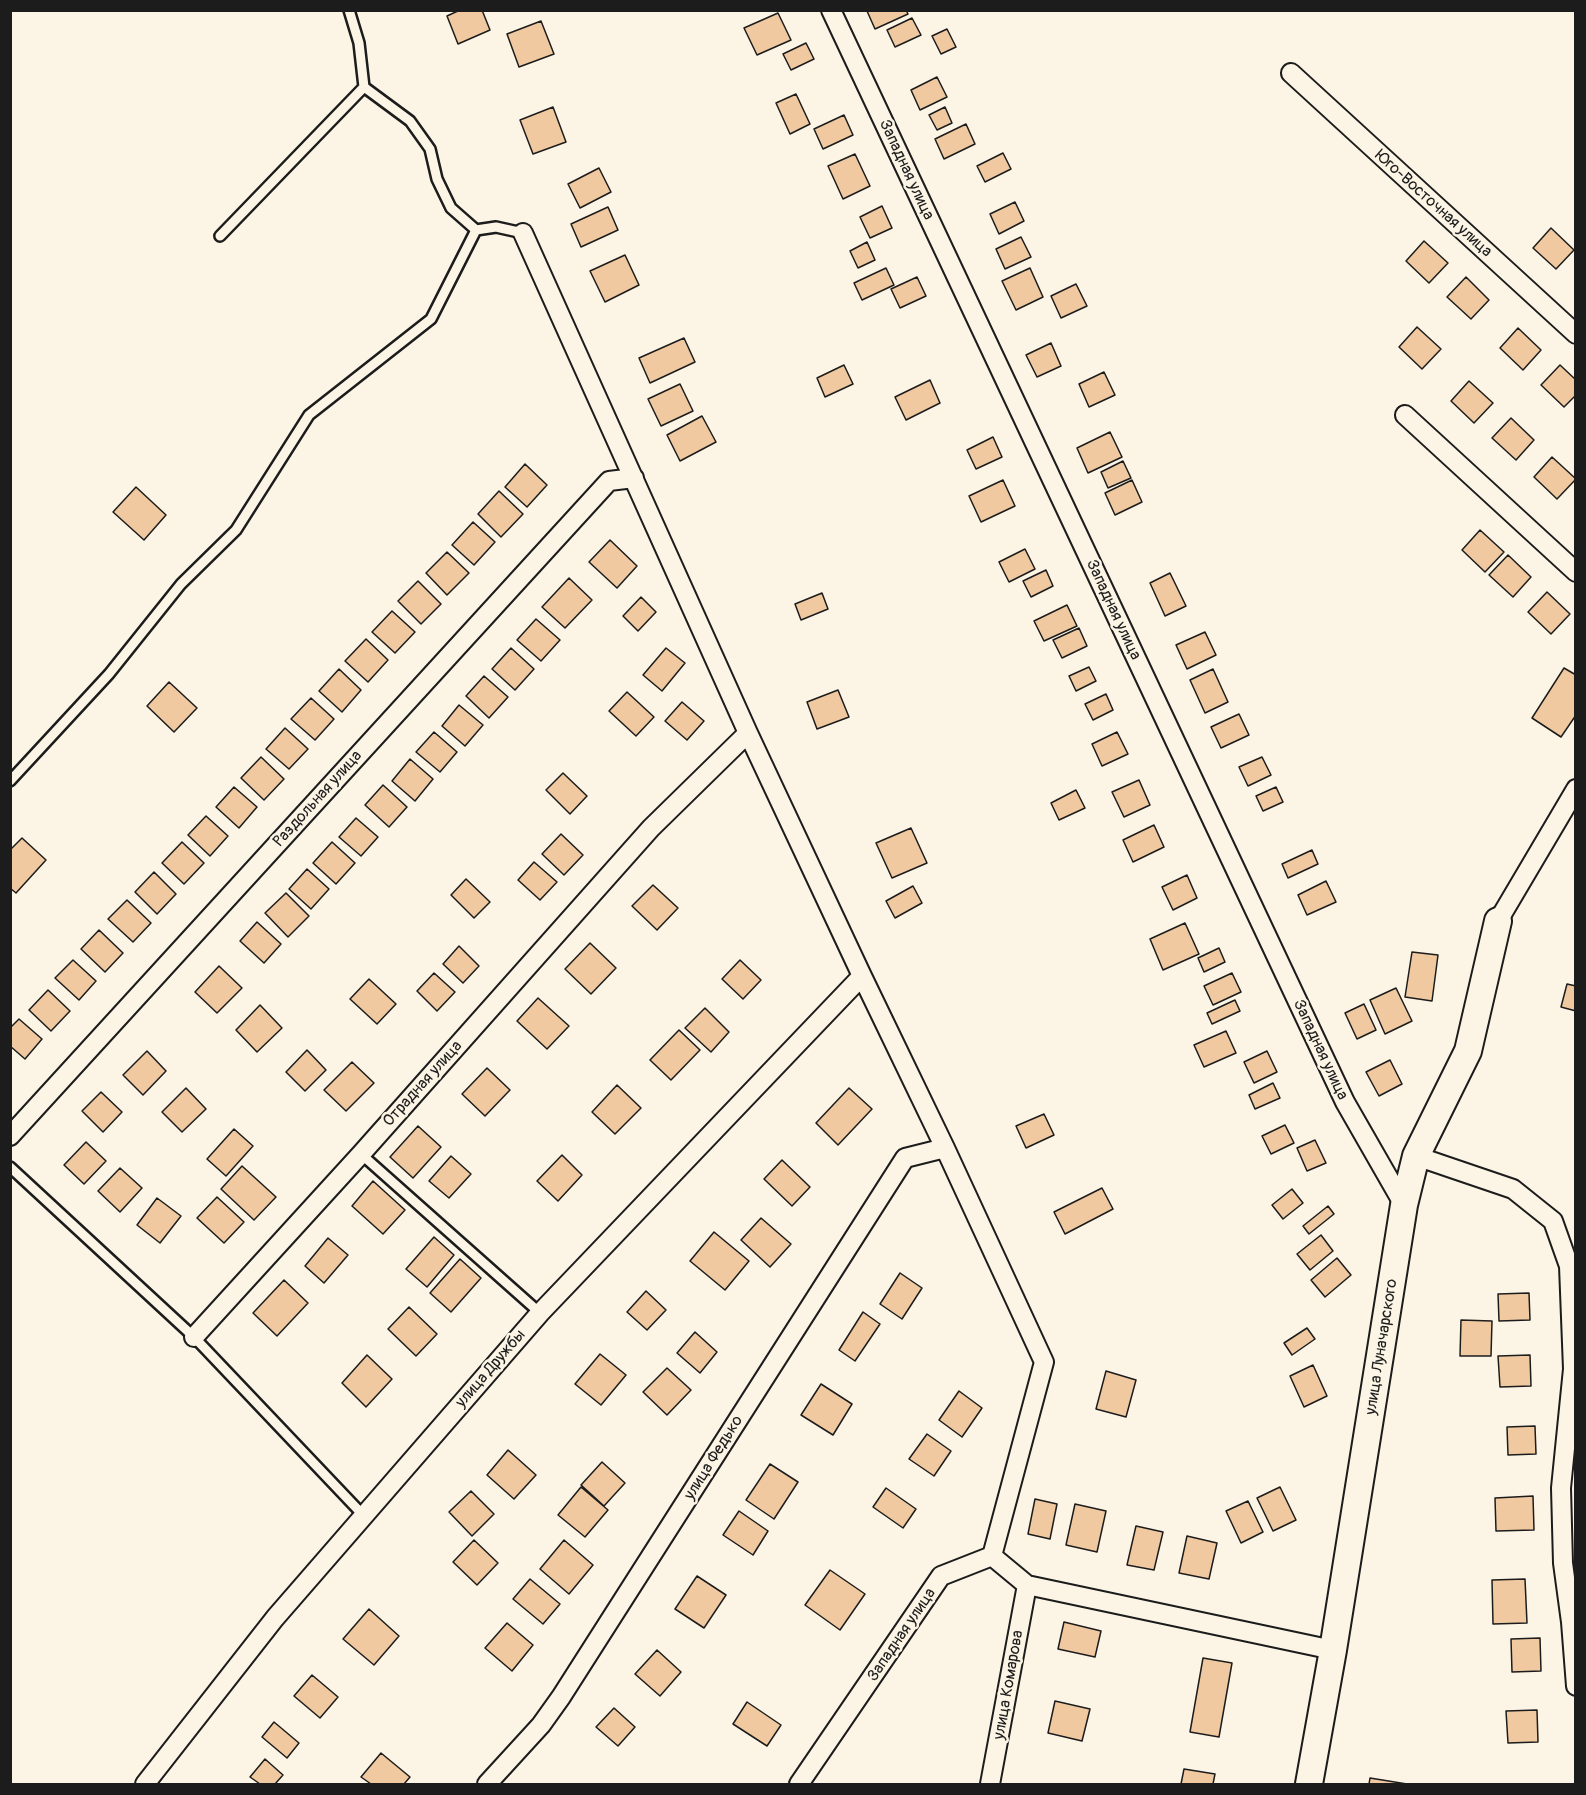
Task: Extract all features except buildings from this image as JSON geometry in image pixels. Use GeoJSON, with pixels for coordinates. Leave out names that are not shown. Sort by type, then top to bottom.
{"type":"FeatureCollection","features":[{"type":"Feature","properties":{"kind":"street","name":"Западная улица"},"geometry":{"type":"LineString","coordinates":[[831,10],[1345,1102],[1404,1205]]}},
{"type":"Feature","properties":{"kind":"street","name":"Юго-Восточная улица"},"geometry":{"type":"LineString","coordinates":[[1291,74],[1575,334]]}},
{"type":"Feature","properties":{"kind":"street"},"geometry":{"type":"LineString","coordinates":[[523,233],[748,733],[1044,1362],[992,1556],[1027,1585],[1333,1650]]}},
{"type":"Feature","properties":{"kind":"street"},"geometry":{"type":"LineString","coordinates":[[1405,415],[1575,572]]}},
{"type":"Feature","properties":{"kind":"street","name":"Раздольная улица"},"geometry":{"type":"LineString","coordinates":[[10,1136],[609,481],[634,478]]}},
{"type":"Feature","properties":{"kind":"street","name":"Отрадная улица"},"geometry":{"type":"LineString","coordinates":[[194,1337],[361,1154],[651,828],[748,733]]}},
{"type":"Feature","properties":{"kind":"street"},"geometry":{"type":"LineString","coordinates":[[1498,921],[1575,789]]}},
{"type":"Feature","properties":{"kind":"street","name":"улица Луначарского"},"geometry":{"type":"LineString","coordinates":[[1309,1785],[1333,1650],[1404,1205],[1416,1156],[1468,1051],[1498,921]]}},
{"type":"Feature","properties":{"kind":"street","name":"улица Дружбы"},"geometry":{"type":"LineString","coordinates":[[145,1785],[275,1618],[540,1313],[862,976]]}},
{"type":"Feature","properties":{"kind":"street","name":"улица Федько"},"geometry":{"type":"LineString","coordinates":[[487,1785],[541,1725],[561,1697],[905,1158],[945,1148]]}},
{"type":"Feature","properties":{"kind":"street"},"geometry":{"type":"LineString","coordinates":[[1416,1156],[1513,1189],[1552,1221],[1569,1266],[1574,1369],[1561,1488],[1563,1563],[1573,1623],[1575,1686]]}},
{"type":"Feature","properties":{"kind":"street","name":"Западная улица"},"geometry":{"type":"LineString","coordinates":[[799,1785],[941,1576],[992,1556]]}},
{"type":"Feature","properties":{"kind":"street","name":"улица Комарова"},"geometry":{"type":"LineString","coordinates":[[990,1785],[1027,1585]]}},
{"type":"Feature","properties":{"kind":"lane"},"geometry":{"type":"LineString","coordinates":[[349,10],[359,43],[364,87],[410,122],[430,149],[437,179],[451,208],[476,230],[496,227],[523,233]]}},
{"type":"Feature","properties":{"kind":"lane"},"geometry":{"type":"LineString","coordinates":[[220,236],[364,87]]}},
{"type":"Feature","properties":{"kind":"lane"},"geometry":{"type":"LineString","coordinates":[[10,781],[109,674],[181,584],[236,530],[309,415],[431,319],[476,230]]}},
{"type":"Feature","properties":{"kind":"lane"},"geometry":{"type":"LineString","coordinates":[[361,1154],[540,1313]]}},
{"type":"Feature","properties":{"kind":"lane"},"geometry":{"type":"LineString","coordinates":[[10,1167],[194,1337],[363,1515]]}}]}
